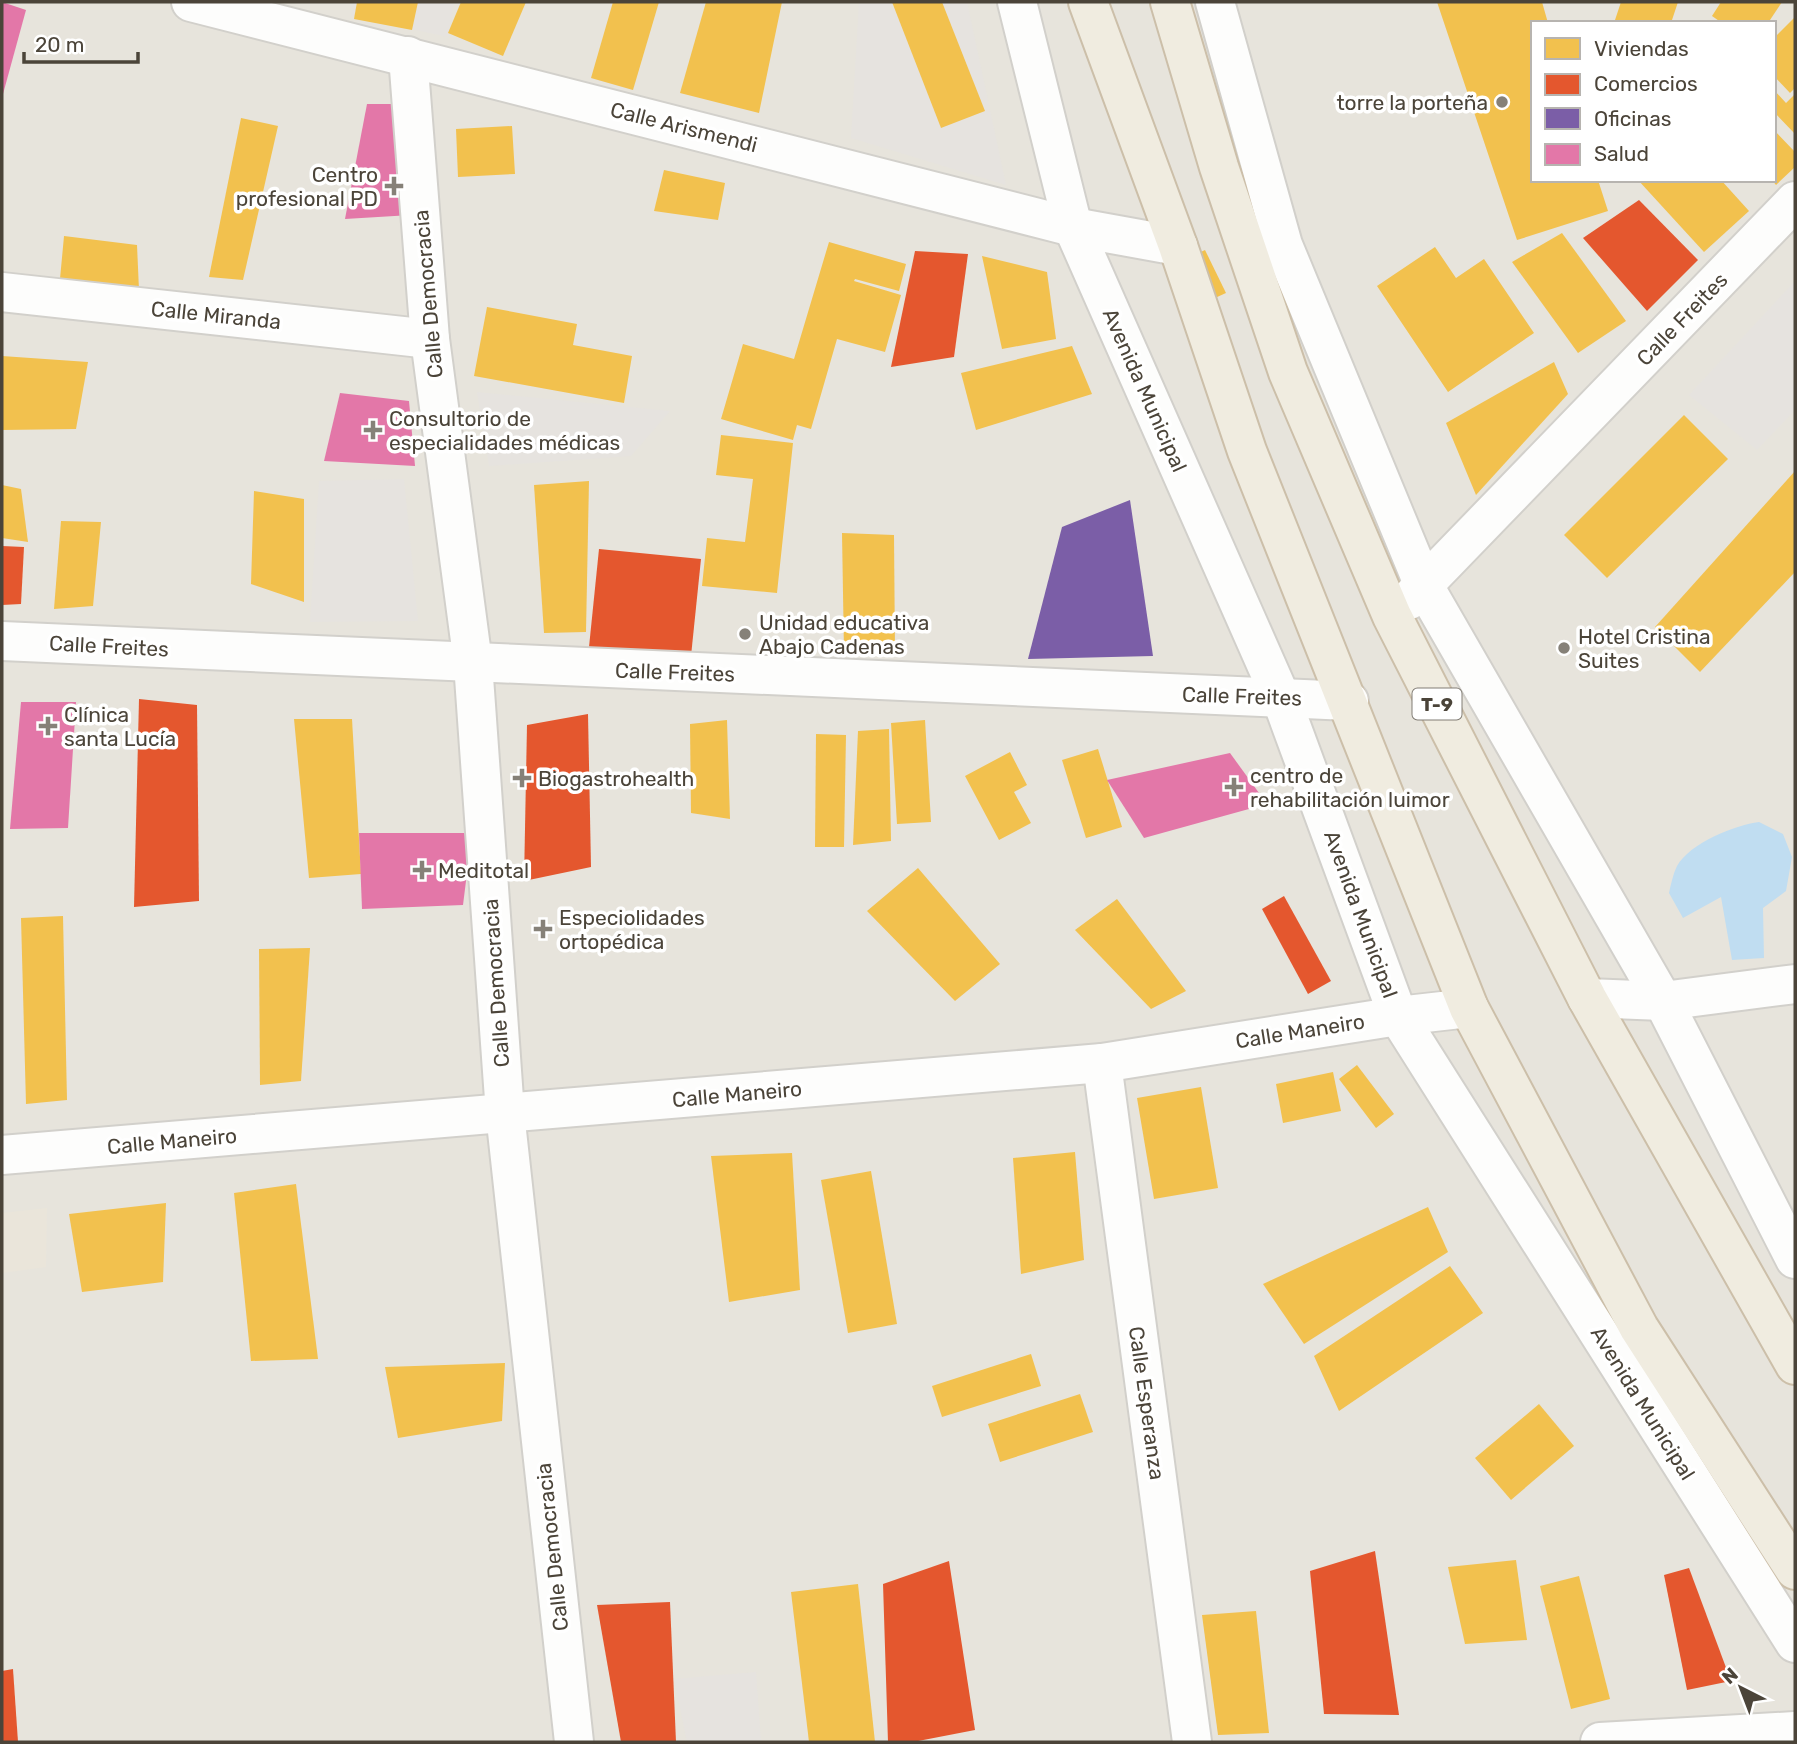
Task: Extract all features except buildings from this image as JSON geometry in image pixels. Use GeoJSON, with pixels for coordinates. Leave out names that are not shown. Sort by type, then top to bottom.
{"type":"FeatureCollection","features":[{"type":"Feature","properties":{"kind":"highway","name":"Avenida Municipal"},"geometry":{"type":"LineString","coordinates":[[1088,2],[1178,246],[1247,451],[1349,701],[1469,1008],[1639,1328],[1795,1570]]}},
{"type":"Feature","properties":{"kind":"highway","name":"T-9"},"geometry":{"type":"LineString","coordinates":[[1171,2],[1219,167],[1288,372],[1392,616],[1587,998],[1795,1365]]}},
{"type":"Feature","properties":{"kind":"street","name":"Calle Arismendi"},"geometry":{"type":"LineString","coordinates":[[191,2],[1073,227],[1178,246]]}},
{"type":"Feature","properties":{"kind":"street","name":"Avenida Municipal"},"geometry":{"type":"LineString","coordinates":[[1017,2],[1073,227],[1281,698],[1398,1016],[1795,1643]]}},
{"type":"Feature","properties":{"kind":"street","name":"T-9"},"geometry":{"type":"LineString","coordinates":[[1215,2],[1283,245],[1424,586],[1663,1001],[1795,1259]]}},
{"type":"Feature","properties":{"kind":"street","name":"Calle Democracia"},"geometry":{"type":"LineString","coordinates":[[408,56],[429,339],[473,663],[505,1113],[574,1742]]}},
{"type":"Feature","properties":{"kind":"street","name":"Calle Freites"},"geometry":{"type":"LineString","coordinates":[[1392,616],[1795,201]]}},
{"type":"Feature","properties":{"kind":"street","name":"Calle Miranda"},"geometry":{"type":"LineString","coordinates":[[2,292],[429,339]]}},
{"type":"Feature","properties":{"kind":"street","name":"Calle Freites"},"geometry":{"type":"LineString","coordinates":[[2,641],[1349,701]]}},
{"type":"Feature","properties":{"kind":"street"},"geometry":{"type":"LineString","coordinates":[[1587,998],[1663,1001],[1795,984]]}},
{"type":"Feature","properties":{"kind":"street","name":"Calle Maneiro"},"geometry":{"type":"LineString","coordinates":[[2,1155],[1102,1063],[1398,1016],[1469,1008]]}},
{"type":"Feature","properties":{"kind":"street","name":"Calle Esperanza"},"geometry":{"type":"LineString","coordinates":[[1102,1063],[1192,1742]]}},
{"type":"Feature","properties":{"kind":"street"},"geometry":{"type":"LineString","coordinates":[[1600,1742],[1789,1735]]}},
{"type":"Feature","properties":{"kind":"shaded area"},"geometry":{"type":"Polygon","coordinates":[[[2,2],[1795,2],[1795,1742],[2,1742],[2,2]]]}},
{"type":"Feature","properties":{"kind":"shaded area"},"geometry":{"type":"Polygon","coordinates":[[[353,2],[454,2],[448,37],[351,16],[353,2]]]}},
{"type":"Feature","properties":{"kind":"shaded area"},"geometry":{"type":"Polygon","coordinates":[[[859,2],[967,2],[1006,185],[851,138],[859,2]]]}},
{"type":"Feature","properties":{"kind":"shaded area"},"geometry":{"type":"Polygon","coordinates":[[[1795,281],[1795,410],[1757,450],[1689,395],[1795,281]]]}},
{"type":"Feature","properties":{"kind":"shaded area"},"geometry":{"type":"Polygon","coordinates":[[[477,392],[670,411],[631,456],[489,466],[477,392]]]}},
{"type":"Feature","properties":{"kind":"shaded area"},"geometry":{"type":"Polygon","coordinates":[[[404,479],[418,621],[310,622],[319,481],[404,479]]]}},
{"type":"Feature","properties":{"kind":"shaded area"},"geometry":{"type":"Polygon","coordinates":[[[47,1208],[46,1267],[2,1273],[2,1213],[47,1208]]]}},
{"type":"Feature","properties":{"kind":"shaded area"},"geometry":{"type":"Polygon","coordinates":[[[756,1672],[761,1742],[687,1742],[674,1679],[756,1672]]]}},
{"type":"Feature","properties":{"kind":"water"},"geometry":{"type":"Polygon","coordinates":[[[1759,822],[1783,834],[1792,857],[1786,891],[1763,908],[1764,958],[1732,960],[1721,897],[1683,918],[1669,893],[1677,866],[1692,850],[1714,836],[1759,822]]]}},
{"type":"Feature","properties":{"kind":"place","name":"torre la porteña"},"geometry":{"type":"Point","coordinates":[1502,102]}},
{"type":"Feature","properties":{"kind":"place","name":"Centro profesional PD"},"geometry":{"type":"Point","coordinates":[394,186]}},
{"type":"Feature","properties":{"kind":"place","name":"Consultorio de especialidades médicas"},"geometry":{"type":"Point","coordinates":[373,430]}},
{"type":"Feature","properties":{"kind":"place","name":"Unidad educativa Abajo Cadenas"},"geometry":{"type":"Point","coordinates":[745,634]}},
{"type":"Feature","properties":{"kind":"place","name":"Hotel Cristina Suites"},"geometry":{"type":"Point","coordinates":[1564,648]}},
{"type":"Feature","properties":{"kind":"place","name":"Clínica santa Lucía"},"geometry":{"type":"Point","coordinates":[48,726]}},
{"type":"Feature","properties":{"kind":"place","name":"Biogastrohealth"},"geometry":{"type":"Point","coordinates":[522,778]}},
{"type":"Feature","properties":{"kind":"place","name":"centro de rehabilitación luimor"},"geometry":{"type":"Point","coordinates":[1234,787]}},
{"type":"Feature","properties":{"kind":"place","name":"Meditotal"},"geometry":{"type":"Point","coordinates":[422,870]}},
{"type":"Feature","properties":{"kind":"place","name":"Especiolidades ortopédica"},"geometry":{"type":"Point","coordinates":[543,929]}}]}
